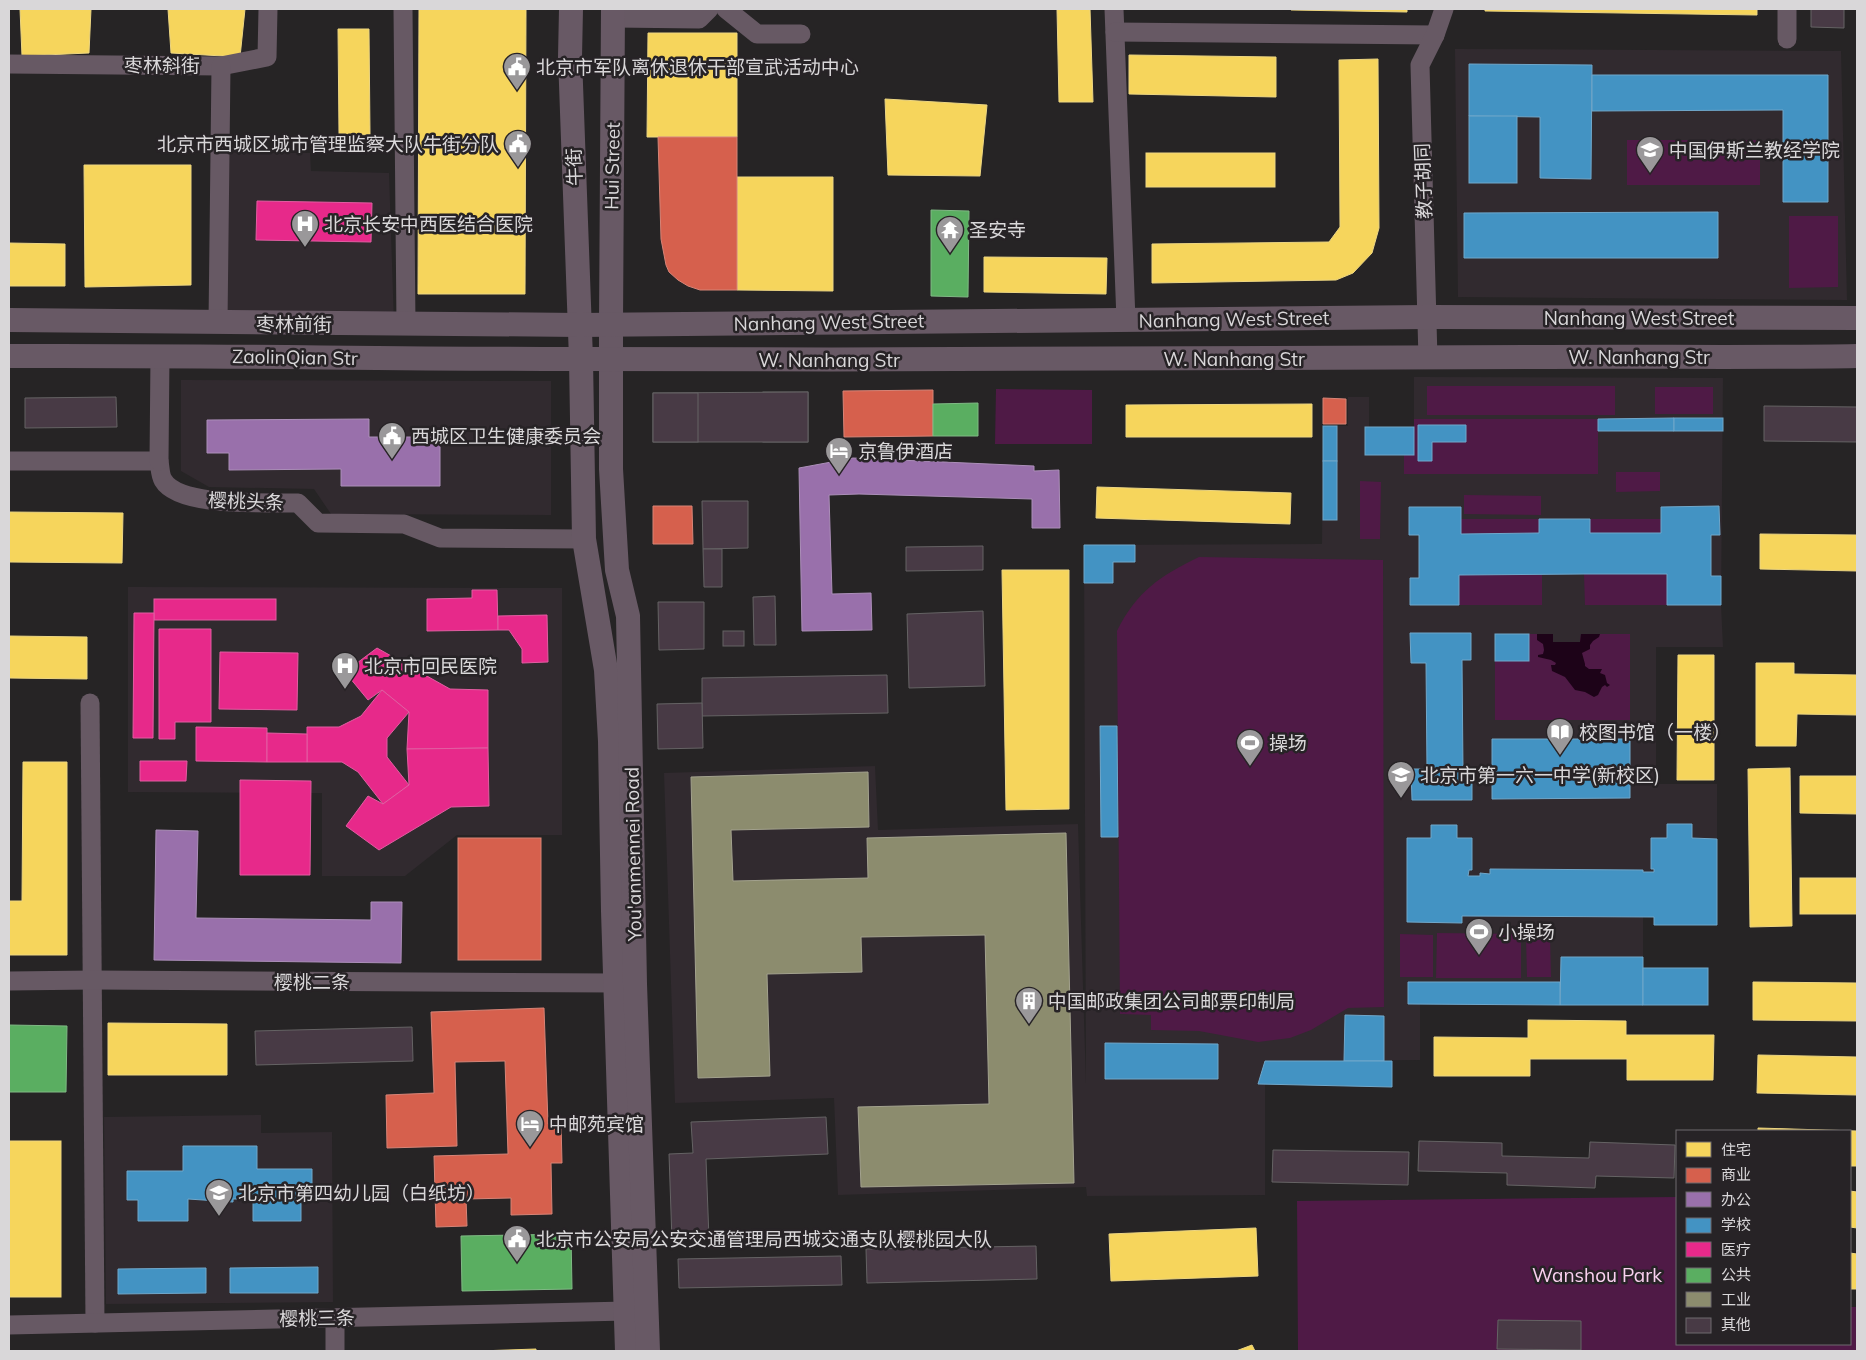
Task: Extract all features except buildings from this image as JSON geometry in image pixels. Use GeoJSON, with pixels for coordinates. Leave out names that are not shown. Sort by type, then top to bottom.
{"type":"FeatureCollection","features":[{"type":"Feature","properties":{"kind":"main road","name":"牛街"},"geometry":{"type":"LineString","coordinates":[[571,9],[570,57],[581,359]]}},
{"type":"Feature","properties":{"kind":"main road","name":"Hui Street"},"geometry":{"type":"LineString","coordinates":[[611,359],[614,13]]}},
{"type":"Feature","properties":{"kind":"main road","name":"Nanhang West Street"},"geometry":{"type":"LineString","coordinates":[[580,325],[1428,317],[1857,318]]}},
{"type":"Feature","properties":{"kind":"main road","name":"枣林前街"},"geometry":{"type":"LineString","coordinates":[[9,320],[580,325]]}},
{"type":"Feature","properties":{"kind":"main road","name":"ZaolinQian Str"},"geometry":{"type":"LineString","coordinates":[[9,356],[160,355],[611,359]]}},
{"type":"Feature","properties":{"kind":"main road","name":"W. Nanhang Str"},"geometry":{"type":"LineString","coordinates":[[611,359],[1428,359],[1857,356]]}},
{"type":"Feature","properties":{"kind":"main road","name":"You'anmennei Road"},"geometry":{"type":"LineString","coordinates":[[581,359],[584,540],[606,670],[625,984],[636,1311],[627,1351]]}},
{"type":"Feature","properties":{"kind":"main road","name":"You'anmennei Road"},"geometry":{"type":"LineString","coordinates":[[611,359],[611,469],[617,570],[628,616],[625,984]]}},
{"type":"Feature","properties":{"kind":"main road","name":"You'anmennei Road"},"geometry":{"type":"LineString","coordinates":[[636,1311],[648,1351]]}},
{"type":"Feature","properties":{"kind":"street","name":"枣林斜街"},"geometry":{"type":"LineString","coordinates":[[9,64],[221,66],[267,57],[268,9]]}},
{"type":"Feature","properties":{"kind":"street"},"geometry":{"type":"LineString","coordinates":[[403,9],[406,324]]}},
{"type":"Feature","properties":{"kind":"street"},"geometry":{"type":"LineString","coordinates":[[614,13],[699,19],[709,9]]}},
{"type":"Feature","properties":{"kind":"street"},"geometry":{"type":"LineString","coordinates":[[726,9],[757,34],[801,34]]}},
{"type":"Feature","properties":{"kind":"street"},"geometry":{"type":"LineString","coordinates":[[1114,9],[1126,320]]}},
{"type":"Feature","properties":{"kind":"street","name":"教子胡同"},"geometry":{"type":"LineString","coordinates":[[1428,359],[1420,65],[1435,34],[1444,9]]}},
{"type":"Feature","properties":{"kind":"street"},"geometry":{"type":"LineString","coordinates":[[1787,9],[1787,40]]}},
{"type":"Feature","properties":{"kind":"street"},"geometry":{"type":"LineString","coordinates":[[1115,32],[1435,34]]}},
{"type":"Feature","properties":{"kind":"street"},"geometry":{"type":"LineString","coordinates":[[218,323],[221,66]]}},
{"type":"Feature","properties":{"kind":"street"},"geometry":{"type":"LineString","coordinates":[[9,461],[159,461],[160,355]]}},
{"type":"Feature","properties":{"kind":"street","name":"樱桃头条"},"geometry":{"type":"LineString","coordinates":[[159,461],[163,480],[176,492],[207,501],[298,503],[318,523],[404,524],[440,538],[584,540]]}},
{"type":"Feature","properties":{"kind":"street"},"geometry":{"type":"LineString","coordinates":[[90,703],[94,980],[95,1323]]}},
{"type":"Feature","properties":{"kind":"street","name":"樱桃二条"},"geometry":{"type":"LineString","coordinates":[[9,981],[625,984]]}},
{"type":"Feature","properties":{"kind":"street","name":"樱桃三条"},"geometry":{"type":"LineString","coordinates":[[9,1325],[636,1311]]}},
{"type":"Feature","properties":{"kind":"street"},"geometry":{"type":"LineString","coordinates":[[335,1318],[335,1351]]}},
{"type":"Feature","properties":{"kind":"shaded area","name":"中国伊斯兰教经学院"},"geometry":{"type":"Polygon","coordinates":[[[1455,49],[1841,51],[1847,300],[1458,297],[1455,49]]]}},
{"type":"Feature","properties":{"kind":"shaded area","name":"北京长安中西医结合医院"},"geometry":{"type":"Polygon","coordinates":[[[220,152],[310,153],[311,171],[389,173],[394,324],[218,323],[220,152]]]}},
{"type":"Feature","properties":{"kind":"shaded area","name":"北京市第一六一中学(新校区)"},"geometry":{"type":"Polygon","coordinates":[[[1414,377],[1723,378],[1721,605],[1723,647],[1656,647],[1656,784],[1717,784],[1717,925],[1654,925],[1654,917],[1643,917],[1643,1005],[1420,1004],[1420,1060],[1265,1061],[1265,1195],[1087,1196],[1086,1187],[838,1195],[834,1098],[675,1103],[664,773],[875,766],[878,830],[1078,824],[1086,1084],[1084,545],[1322,544],[1323,426],[1348,426],[1348,397],[1369,397],[1369,427],[1414,427],[1414,377]]]}},
{"type":"Feature","properties":{"kind":"shaded area","name":"西城区卫生健康委员会"},"geometry":{"type":"Polygon","coordinates":[[[181,380],[551,381],[551,515],[331,514],[314,489],[209,487],[181,471],[181,380]]]}},
{"type":"Feature","properties":{"kind":"shaded area","name":"北京市回民医院"},"geometry":{"type":"Polygon","coordinates":[[[128,587],[562,588],[562,835],[457,835],[405,876],[322,876],[322,793],[128,792],[128,587]]]}},
{"type":"Feature","properties":{"kind":"shaded area"},"geometry":{"type":"Polygon","coordinates":[[[1537,634],[1553,634],[1553,642],[1580,642],[1581,634],[1600,634],[1590,645],[1590,649],[1582,653],[1585,666],[1589,669],[1602,669],[1600,673],[1605,675],[1607,683],[1610,685],[1602,687],[1598,695],[1594,697],[1585,692],[1575,690],[1565,677],[1552,671],[1551,665],[1556,663],[1538,657],[1538,655],[1543,654],[1544,650],[1543,644],[1537,640],[1537,634]]]}},
{"type":"Feature","properties":{"kind":"shaded area","name":"北京市第四幼儿园（白纸坊）"},"geometry":{"type":"Polygon","coordinates":[[[261,1115],[261,1133],[332,1132],[333,1302],[106,1304],[104,1117],[261,1115]]]}},
{"type":"Feature","properties":{"kind":"green space"},"geometry":{"type":"Polygon","coordinates":[[[1627,140],[1760,140],[1760,185],[1627,185],[1627,140]]]}},
{"type":"Feature","properties":{"kind":"green space"},"geometry":{"type":"Polygon","coordinates":[[[1789,216],[1838,216],[1838,287],[1789,288],[1789,216]]]}},
{"type":"Feature","properties":{"kind":"green space"},"geometry":{"type":"Polygon","coordinates":[[[1427,386],[1615,386],[1615,415],[1427,415],[1427,386]]]}},
{"type":"Feature","properties":{"kind":"green space"},"geometry":{"type":"Polygon","coordinates":[[[1655,387],[1713,387],[1713,414],[1655,414],[1655,387]]]}},
{"type":"Feature","properties":{"kind":"green space"},"geometry":{"type":"Polygon","coordinates":[[[996,389],[1092,390],[1092,444],[995,444],[996,389]]]}},
{"type":"Feature","properties":{"kind":"green space"},"geometry":{"type":"Polygon","coordinates":[[[1414,419],[1598,419],[1598,474],[1404,474],[1404,455],[1414,455],[1414,419]]]}},
{"type":"Feature","properties":{"kind":"green space"},"geometry":{"type":"Polygon","coordinates":[[[1616,472],[1660,472],[1660,491],[1616,492],[1616,472]]]}},
{"type":"Feature","properties":{"kind":"green space"},"geometry":{"type":"Polygon","coordinates":[[[1360,481],[1381,482],[1380,539],[1360,539],[1360,481]]]}},
{"type":"Feature","properties":{"kind":"green space"},"geometry":{"type":"Polygon","coordinates":[[[1464,495],[1541,496],[1541,515],[1464,514],[1464,495]]]}},
{"type":"Feature","properties":{"kind":"green space"},"geometry":{"type":"Polygon","coordinates":[[[1461,519],[1539,519],[1539,533],[1461,534],[1461,519]]]}},
{"type":"Feature","properties":{"kind":"green space"},"geometry":{"type":"Polygon","coordinates":[[[1590,519],[1661,519],[1661,533],[1590,533],[1590,519]]]}},
{"type":"Feature","properties":{"kind":"green space","name":"操场"},"geometry":{"type":"Polygon","coordinates":[[[1199,557],[1383,560],[1384,1007],[1348,1008],[1311,1030],[1290,1038],[1258,1042],[1199,1031],[1151,1030],[1151,1015],[1120,1014],[1117,631],[1141,595],[1161,578],[1199,557]]]}},
{"type":"Feature","properties":{"kind":"green space"},"geometry":{"type":"Polygon","coordinates":[[[1584,574],[1667,574],[1667,605],[1585,605],[1584,574]]]}},
{"type":"Feature","properties":{"kind":"green space"},"geometry":{"type":"Polygon","coordinates":[[[1459,575],[1542,575],[1542,605],[1459,605],[1459,575]]]}},
{"type":"Feature","properties":{"kind":"green space"},"geometry":{"type":"Polygon","coordinates":[[[1529,634],[1553,634],[1553,642],[1580,642],[1581,634],[1630,634],[1630,720],[1495,720],[1495,661],[1528,661],[1529,634]]]}},
{"type":"Feature","properties":{"kind":"green space","name":"小操场"},"geometry":{"type":"Polygon","coordinates":[[[1437,933],[1521,934],[1521,978],[1436,978],[1437,933]]]}},
{"type":"Feature","properties":{"kind":"green space"},"geometry":{"type":"Polygon","coordinates":[[[1400,934],[1433,935],[1433,977],[1400,977],[1400,934]]]}},
{"type":"Feature","properties":{"kind":"green space"},"geometry":{"type":"Polygon","coordinates":[[[1526,937],[1550,937],[1551,977],[1527,977],[1526,937]]]}},
{"type":"Feature","properties":{"kind":"green space","name":"Wanshou Park"},"geometry":{"type":"Polygon","coordinates":[[[1676,1197],[1676,1345],[1851,1345],[1851,1307],[1857,1307],[1857,1351],[1298,1351],[1297,1201],[1676,1197]]]}},
{"type":"Feature","properties":{"kind":"place","name":"北京市军队离休退休干部宣武活动中心"},"geometry":{"type":"Point","coordinates":[517,91]}},
{"type":"Feature","properties":{"kind":"place","name":"北京市西城区城市管理监察大队牛街分队"},"geometry":{"type":"Point","coordinates":[518,168]}},
{"type":"Feature","properties":{"kind":"place","name":"中国伊斯兰教经学院"},"geometry":{"type":"Point","coordinates":[1650,174]}},
{"type":"Feature","properties":{"kind":"place","name":"北京长安中西医结合医院"},"geometry":{"type":"Point","coordinates":[305,248]}},
{"type":"Feature","properties":{"kind":"place","name":"圣安寺"},"geometry":{"type":"Point","coordinates":[950,254]}},
{"type":"Feature","properties":{"kind":"place","name":"西城区卫生健康委员会"},"geometry":{"type":"Point","coordinates":[392,460]}},
{"type":"Feature","properties":{"kind":"place","name":"京鲁伊酒店"},"geometry":{"type":"Point","coordinates":[839,475]}},
{"type":"Feature","properties":{"kind":"place","name":"北京市回民医院"},"geometry":{"type":"Point","coordinates":[345,690]}},
{"type":"Feature","properties":{"kind":"place","name":"校图书馆（一楼）"},"geometry":{"type":"Point","coordinates":[1560,756]}},
{"type":"Feature","properties":{"kind":"place","name":"操场"},"geometry":{"type":"Point","coordinates":[1250,767]}},
{"type":"Feature","properties":{"kind":"place","name":"北京市第一六一中学(新校区)"},"geometry":{"type":"Point","coordinates":[1401,799]}},
{"type":"Feature","properties":{"kind":"place","name":"小操场"},"geometry":{"type":"Point","coordinates":[1479,956]}},
{"type":"Feature","properties":{"kind":"place","name":"中国邮政集团公司邮票印制局"},"geometry":{"type":"Point","coordinates":[1029,1025]}},
{"type":"Feature","properties":{"kind":"place","name":"中邮苑宾馆"},"geometry":{"type":"Point","coordinates":[530,1148]}},
{"type":"Feature","properties":{"kind":"place","name":"北京市第四幼儿园（白纸坊）"},"geometry":{"type":"Point","coordinates":[219,1217]}},
{"type":"Feature","properties":{"kind":"place","name":"北京市公安局公安交通管理局西城交通支队樱桃园大队"},"geometry":{"type":"Point","coordinates":[517,1263]}}]}
